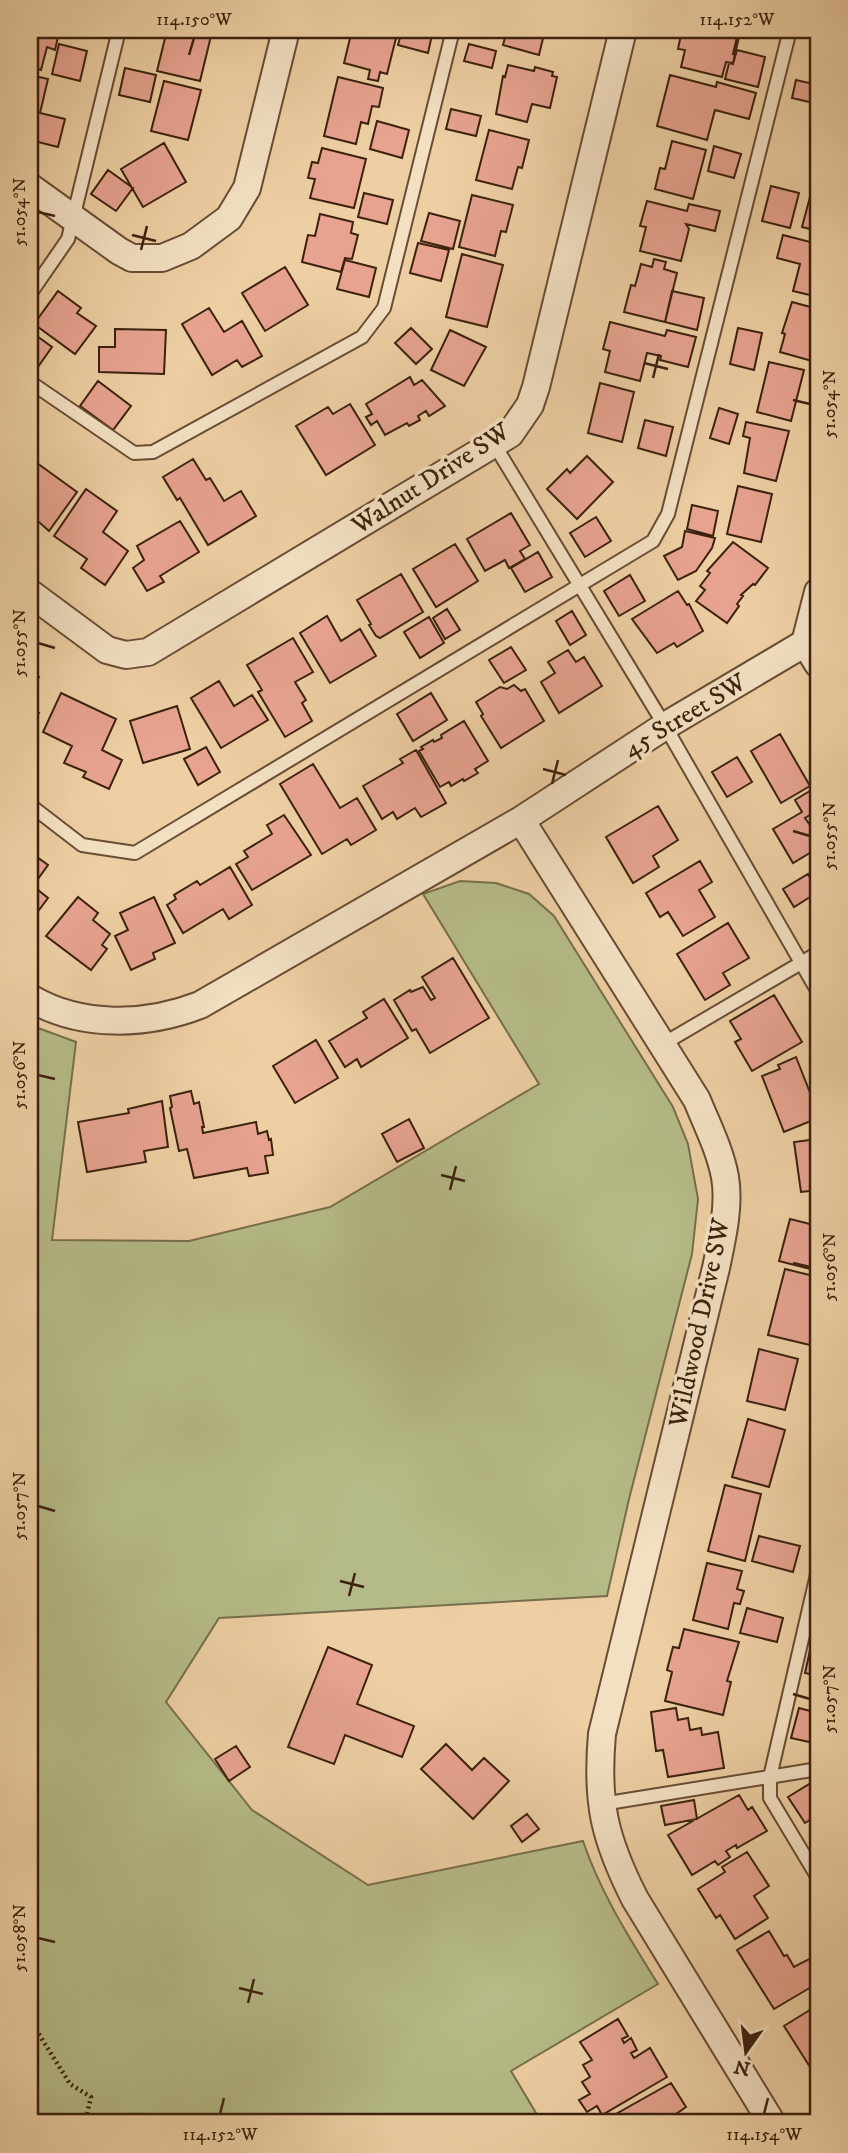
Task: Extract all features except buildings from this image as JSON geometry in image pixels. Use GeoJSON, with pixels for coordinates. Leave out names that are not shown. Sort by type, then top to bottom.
{"type":"FeatureCollection","features":[{"type":"Feature","properties":{"kind":"street"},"geometry":{"type":"LineString","coordinates":[[30,187],[132,258],[162,258],[191,246],[229,218],[247,188],[286,30]]}},
{"type":"Feature","properties":{"kind":"street","name":"Walnut Drive SW"},"geometry":{"type":"LineString","coordinates":[[30,593],[107,650],[126,655],[148,652],[510,434],[523,417],[536,387],[623,30]]}},
{"type":"Feature","properties":{"kind":"street","name":"45 Street SW"},"geometry":{"type":"LineString","coordinates":[[521,820],[666,726],[812,654],[818,592]]}},
{"type":"Feature","properties":{"kind":"street"},"geometry":{"type":"LineString","coordinates":[[30,999],[45,1007],[109,1021],[140,1021],[172,1016],[200,1005],[521,820]]}},
{"type":"Feature","properties":{"kind":"street","name":"Wildwood Drive SW"},"geometry":{"type":"LineString","coordinates":[[521,820],[697,1100],[715,1143],[725,1177],[726,1201],[716,1268],[602,1734],[598,1774],[607,1834],[618,1867],[772,2123]]}},
{"type":"Feature","properties":{"kind":"lane"},"geometry":{"type":"LineString","coordinates":[[30,294],[68,239],[119,30]]}},
{"type":"Feature","properties":{"kind":"lane"},"geometry":{"type":"LineString","coordinates":[[30,382],[134,453],[153,452],[362,337],[384,308],[453,30]]}},
{"type":"Feature","properties":{"kind":"lane"},"geometry":{"type":"LineString","coordinates":[[30,806],[82,845],[135,853],[653,541],[668,514],[790,30]]}},
{"type":"Feature","properties":{"kind":"lane"},"geometry":{"type":"LineString","coordinates":[[494,444],[666,726],[818,992]]}},
{"type":"Feature","properties":{"kind":"lane"},"geometry":{"type":"LineString","coordinates":[[663,1044],[818,953]]}},
{"type":"Feature","properties":{"kind":"lane"},"geometry":{"type":"LineString","coordinates":[[818,1570],[770,1777],[771,1798],[818,1878]]}},
{"type":"Feature","properties":{"kind":"lane"},"geometry":{"type":"LineString","coordinates":[[602,1804],[818,1769]]}},
{"type":"Feature","properties":{"kind":"path"},"geometry":{"type":"LineString","coordinates":[[30,2020],[70,2084],[91,2098],[86,2118],[88,2123]]}},
{"type":"Feature","properties":{"kind":"green space"},"geometry":{"type":"Polygon","coordinates":[[[460,881],[496,883],[529,894],[554,916],[673,1107],[688,1144],[698,1199],[692,1254],[607,1596],[219,1618],[166,1702],[252,1810],[368,1885],[583,1841],[607,1897],[658,1984],[511,2071],[542,2123],[30,2123],[30,1025],[76,1042],[52,1240],[189,1241],[330,1207],[539,1084],[423,894],[460,881]]]}}]}
